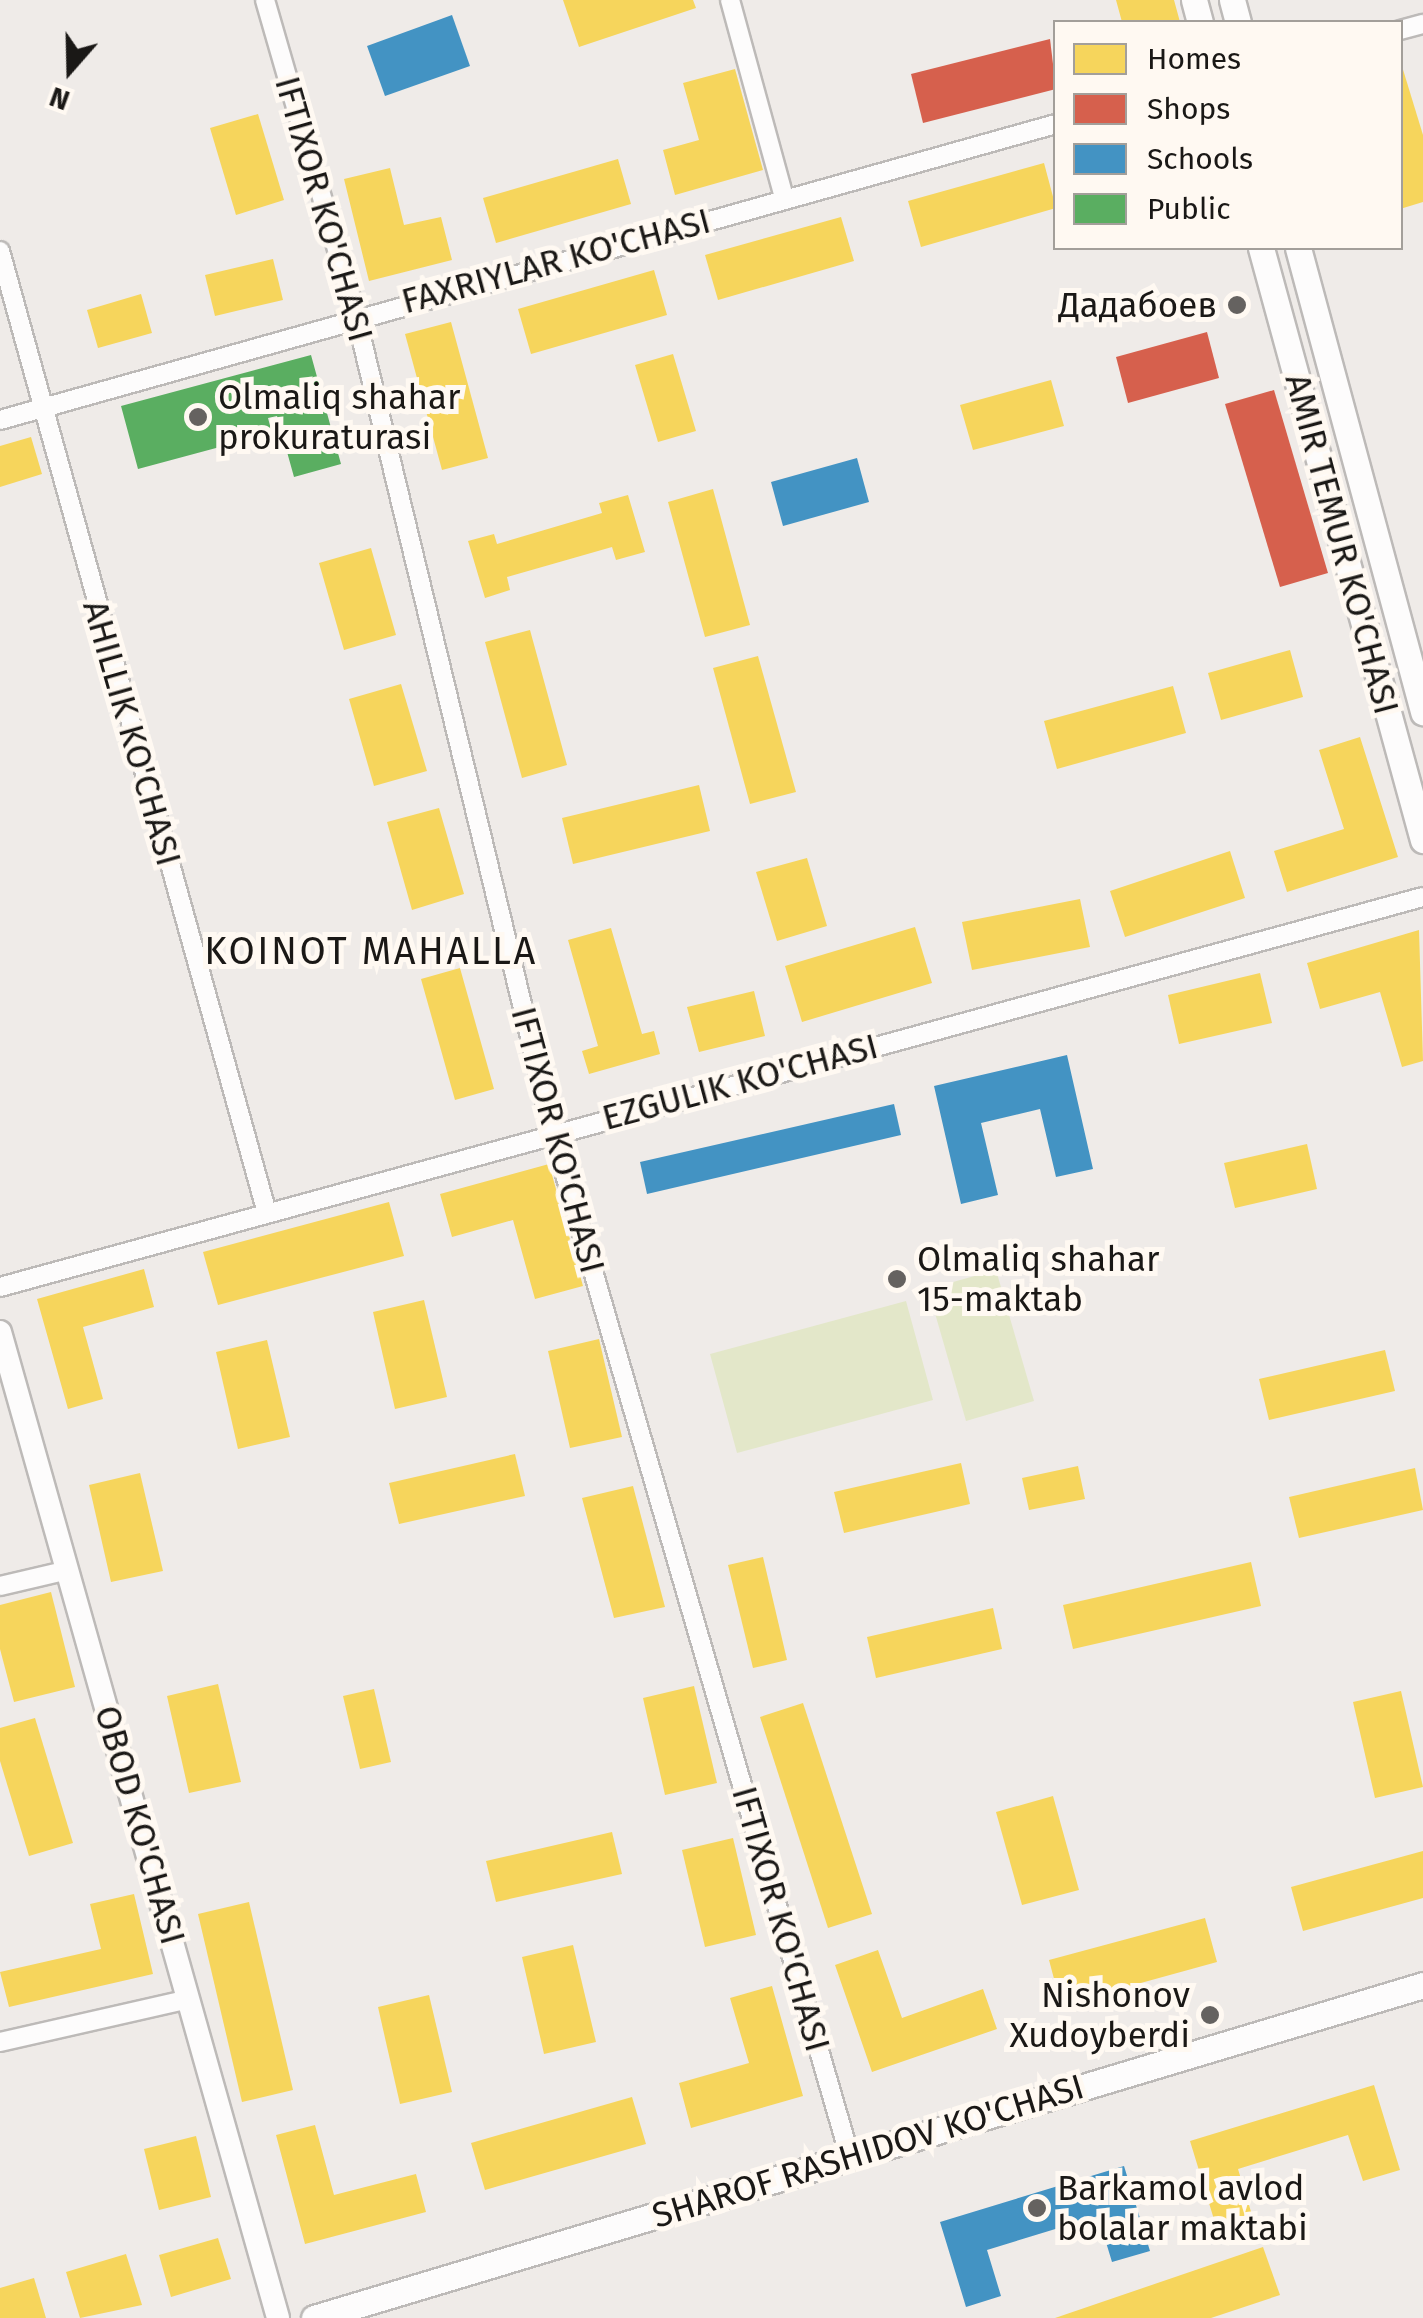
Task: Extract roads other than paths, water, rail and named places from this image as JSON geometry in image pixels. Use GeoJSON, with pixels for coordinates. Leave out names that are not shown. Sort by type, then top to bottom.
{"type":"FeatureCollection","features":[{"type":"Feature","properties":{"kind":"main road","name":"AMIR TEMUR KO'CHASI"},"geometry":{"type":"LineString","coordinates":[[1262,250],[1423,840]]}},
{"type":"Feature","properties":{"kind":"main road","name":"AMIR TEMUR KO'CHASI"},"geometry":{"type":"LineString","coordinates":[[1299,250],[1423,712]]}},
{"type":"Feature","properties":{"kind":"main road","name":"SHAROF RASHIDOV KO'CHASI"},"geometry":{"type":"LineString","coordinates":[[314,2318],[1423,1985]]}},
{"type":"Feature","properties":{"kind":"street","name":"IFTIXOR KO'CHASI"},"geometry":{"type":"LineString","coordinates":[[265,0],[356,316],[552,1133],[850,2157]]}},
{"type":"Feature","properties":{"kind":"street"},"geometry":{"type":"LineString","coordinates":[[730,0],[784,198]]}},
{"type":"Feature","properties":{"kind":"street","name":"FAXRIYLAR KO'CHASI"},"geometry":{"type":"LineString","coordinates":[[0,420],[356,316],[1053,125]]}},
{"type":"Feature","properties":{"kind":"street","name":"AHILLIK KO'CHASI"},"geometry":{"type":"LineString","coordinates":[[0,251],[267,1213]]}},
{"type":"Feature","properties":{"kind":"street","name":"EZGULIK KO'CHASI"},"geometry":{"type":"LineString","coordinates":[[0,1287],[1423,897]]}},
{"type":"Feature","properties":{"kind":"street","name":"OBOD KO'CHASI"},"geometry":{"type":"LineString","coordinates":[[0,1332],[278,2318]]}},
{"type":"Feature","properties":{"kind":"street"},"geometry":{"type":"LineString","coordinates":[[0,1586],[68,1570]]}},
{"type":"Feature","properties":{"kind":"street"},"geometry":{"type":"LineString","coordinates":[[0,2042],[188,1999]]}},
{"type":"Feature","properties":{"kind":"place","name":"Дадабоев"},"geometry":{"type":"Point","coordinates":[1237,305]}},
{"type":"Feature","properties":{"kind":"place","name":"Olmaliq shahar prokuraturasi"},"geometry":{"type":"Point","coordinates":[198,417]}},
{"type":"Feature","properties":{"kind":"place","name":"Olmaliq shahar 15-maktab"},"geometry":{"type":"Point","coordinates":[897,1279]}},
{"type":"Feature","properties":{"kind":"place","name":"Nishonov Xudoyberdi"},"geometry":{"type":"Point","coordinates":[1210,2015]}},
{"type":"Feature","properties":{"kind":"place","name":"Barkamol avlod bolalar maktabi"},"geometry":{"type":"Point","coordinates":[1037,2208]}},
{"type":"Feature","properties":{"kind":"district","name":"KOINOT MAHALLA"},"geometry":{"type":"Point","coordinates":[371,952]}}]}
